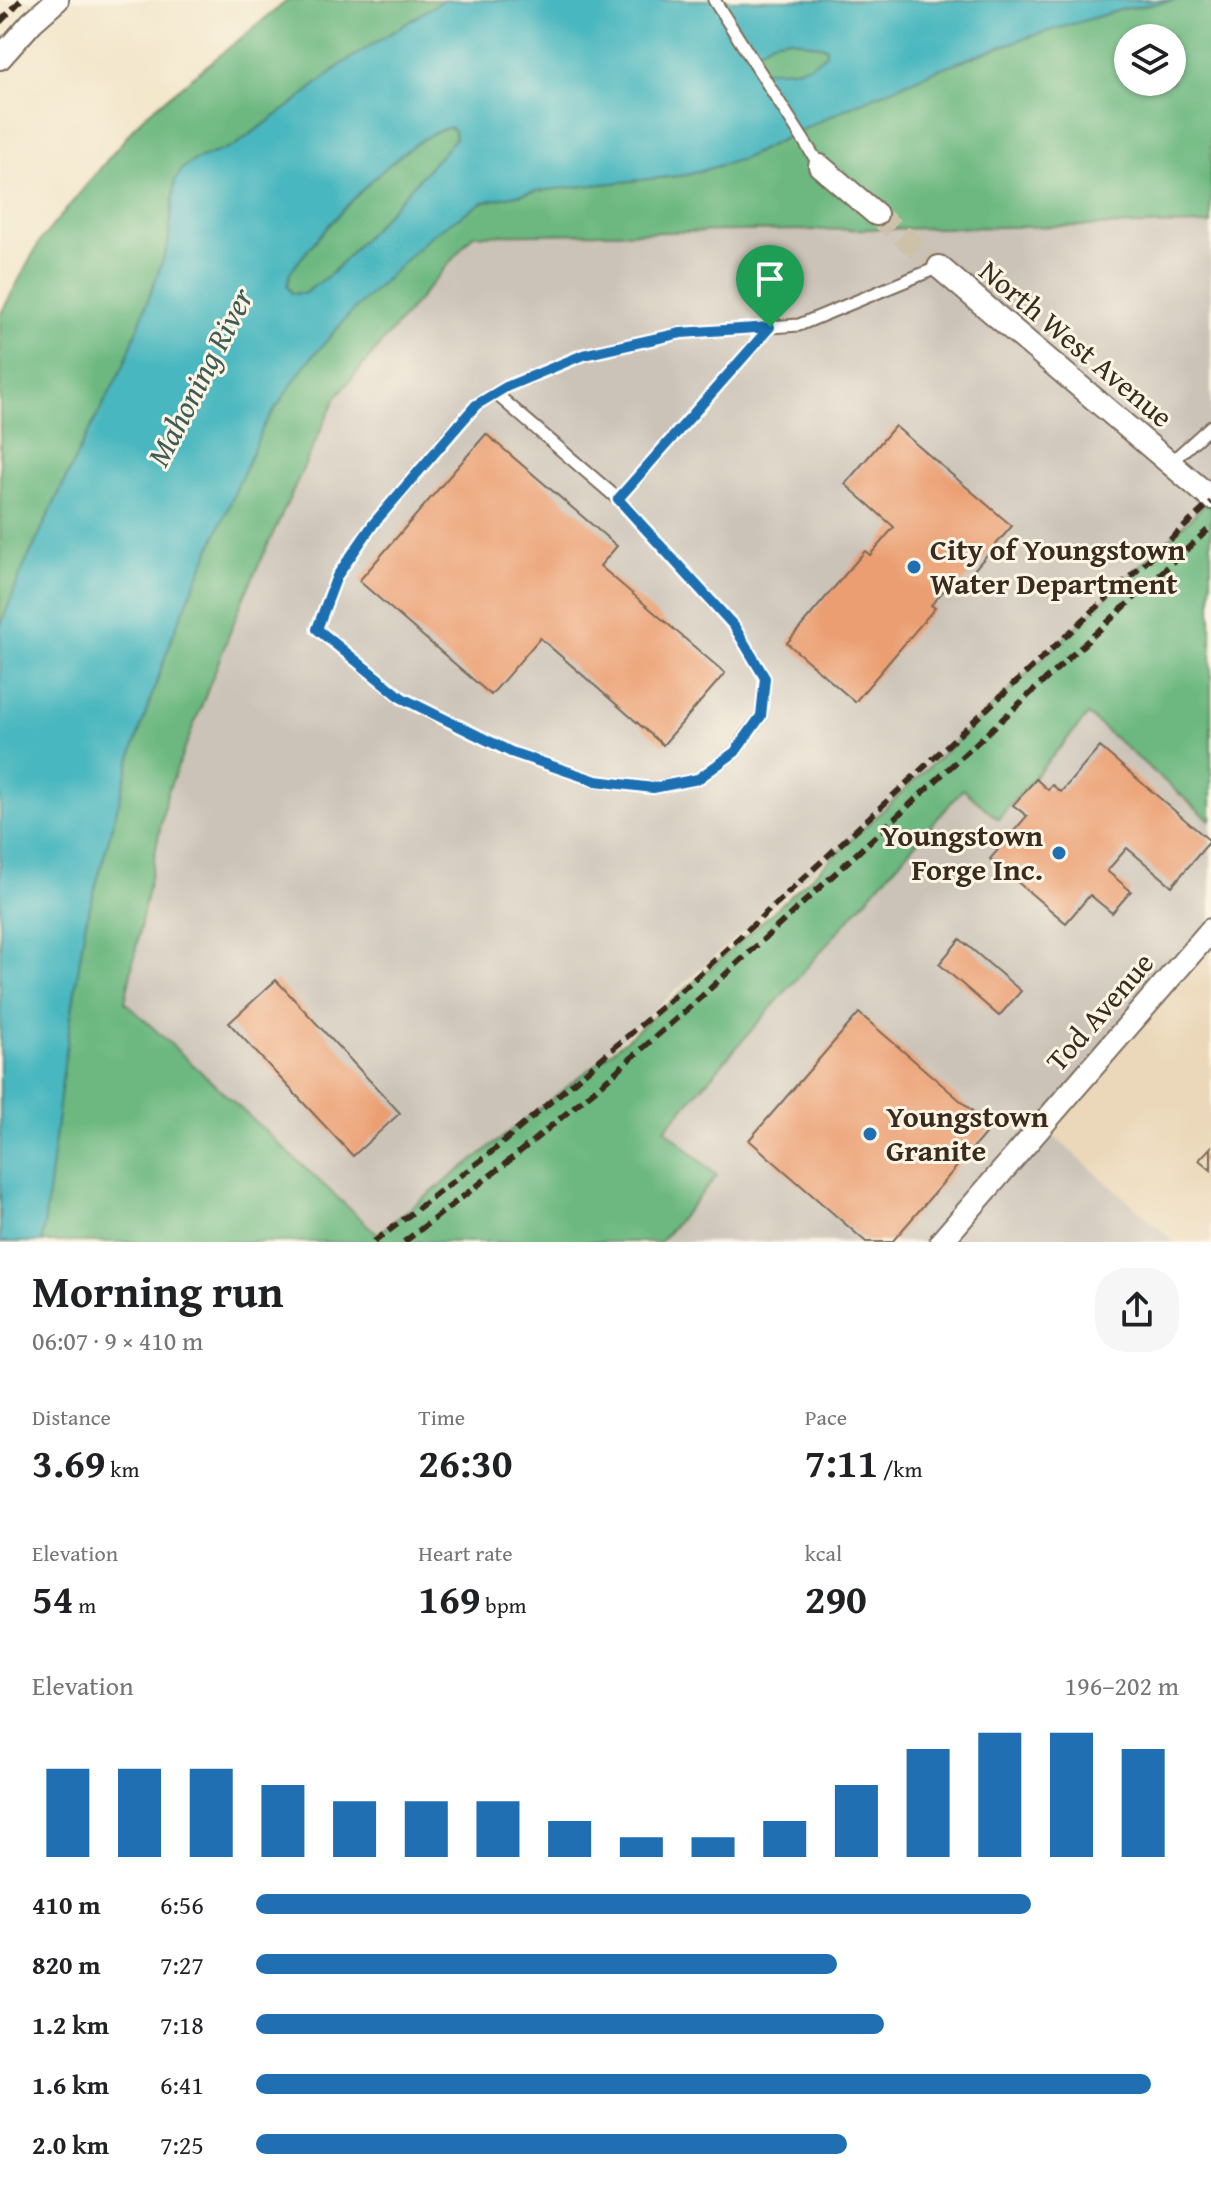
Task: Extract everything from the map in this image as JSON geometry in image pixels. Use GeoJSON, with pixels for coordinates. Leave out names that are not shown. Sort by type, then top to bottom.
{"type":"FeatureCollection","features":[{"type":"Feature","properties":{"kind":"street"},"geometry":{"type":"LineString","coordinates":[[0,58],[32,22],[57,0]]}},
{"type":"Feature","properties":{"kind":"street"},"geometry":{"type":"LineString","coordinates":[[820,166],[876,214]]}},
{"type":"Feature","properties":{"kind":"street","name":"North West Avenue"},"geometry":{"type":"LineString","coordinates":[[939,267],[1211,498]]}},
{"type":"Feature","properties":{"kind":"street","name":"Tod Avenue"},"geometry":{"type":"LineString","coordinates":[[941,1242],[1210,933]]}},
{"type":"Feature","properties":{"kind":"lane"},"geometry":{"type":"LineString","coordinates":[[714,0],[820,166]]}},
{"type":"Feature","properties":{"kind":"lane"},"geometry":{"type":"LineString","coordinates":[[495,393],[618,499],[734,626],[765,678],[761,716],[735,752],[698,779],[653,788],[596,781],[511,752],[402,698],[317,629],[337,576],[374,523],[476,405],[495,393],[583,355],[681,333],[799,325],[939,267]]}},
{"type":"Feature","properties":{"kind":"lane"},"geometry":{"type":"LineString","coordinates":[[618,499],[770,327]]}},
{"type":"Feature","properties":{"kind":"lane"},"geometry":{"type":"LineString","coordinates":[[1170,463],[1211,426]]}},
{"type":"Feature","properties":{"kind":"shaded area"},"geometry":{"type":"Polygon","coordinates":[[[1211,224],[1211,499],[901,794],[495,1150],[377,1235],[125,1002],[167,794],[243,599],[336,397],[473,235],[1211,224]]]}},
{"type":"Feature","properties":{"kind":"shaded area"},"geometry":{"type":"Polygon","coordinates":[[[1088,714],[1211,821],[1211,930],[1042,1126],[1175,1242],[660,1242],[717,1176],[664,1129],[964,789],[998,818],[1088,714]]]}},
{"type":"Feature","properties":{"kind":"shaded area"},"geometry":{"type":"Polygon","coordinates":[[[1211,930],[1211,1242],[1175,1242],[1041,1126],[1211,930]]]}},
{"type":"Feature","properties":{"kind":"green space"},"geometry":{"type":"Polygon","coordinates":[[[288,0],[443,0],[342,64],[234,146],[195,160],[175,180],[168,246],[124,365],[23,569],[0,627],[0,315],[40,241],[142,118],[288,0]]]}},
{"type":"Feature","properties":{"kind":"green space"},"geometry":{"type":"Polygon","coordinates":[[[1176,0],[1211,0],[1211,224],[473,235],[336,397],[243,599],[167,794],[125,1002],[377,1234],[574,1081],[756,927],[1211,499],[1211,821],[1088,715],[998,819],[963,789],[665,1129],[717,1176],[660,1242],[42,1242],[85,925],[134,747],[174,632],[264,425],[305,365],[348,316],[431,235],[483,202],[536,191],[687,175],[742,159],[849,107],[936,70],[1022,39],[1123,9],[1176,0]]]}},
{"type":"Feature","properties":{"kind":"green space"},"geometry":{"type":"Polygon","coordinates":[[[788,38],[826,47],[826,53],[806,66],[764,70],[753,54],[772,41],[788,38]]]}},
{"type":"Feature","properties":{"kind":"green space"},"geometry":{"type":"Polygon","coordinates":[[[450,127],[455,138],[447,149],[333,272],[304,294],[292,293],[287,286],[290,273],[341,212],[409,148],[450,127]]]}},
{"type":"Feature","properties":{"kind":"water","name":"Mahoning River"},"geometry":{"type":"Polygon","coordinates":[[[443,0],[1176,0],[1123,9],[1022,39],[936,70],[849,107],[742,159],[687,175],[536,191],[483,202],[431,235],[348,316],[305,365],[264,425],[174,632],[134,747],[85,925],[42,1242],[0,1242],[0,627],[23,569],[124,365],[168,246],[175,180],[183,168],[195,160],[234,146],[342,64],[443,0]],[[788,38],[772,41],[753,54],[764,70],[806,66],[826,53],[826,47],[788,38]],[[450,127],[409,148],[341,212],[290,273],[287,286],[292,293],[304,294],[333,272],[447,148],[455,138],[450,127]]]}},
{"type":"Feature","properties":{"kind":"building","name":"City of Youngstown Water Department"},"geometry":{"type":"Polygon","coordinates":[[[895,426],[1012,526],[960,586],[953,580],[931,605],[935,608],[855,702],[787,643],[865,551],[870,555],[894,527],[845,484],[895,426]]]}},
{"type":"Feature","properties":{"kind":"building"},"geometry":{"type":"Polygon","coordinates":[[[486,434],[617,546],[600,566],[725,673],[663,745],[540,638],[491,695],[359,581],[486,434]]]}},
{"type":"Feature","properties":{"kind":"building"},"geometry":{"type":"Polygon","coordinates":[[[1100,747],[1210,841],[1172,886],[1127,848],[1107,871],[1131,891],[1112,913],[1090,895],[1066,923],[990,859],[1027,816],[1013,805],[1036,779],[1048,790],[1052,785],[1061,792],[1100,747]]]}},
{"type":"Feature","properties":{"kind":"building"},"geometry":{"type":"Polygon","coordinates":[[[960,939],[1021,991],[999,1016],[939,964],[960,939]]]}},
{"type":"Feature","properties":{"kind":"building"},"geometry":{"type":"Polygon","coordinates":[[[276,980],[400,1113],[353,1156],[229,1023],[276,980]]]}},
{"type":"Feature","properties":{"kind":"building","name":"Youngstown Granite"},"geometry":{"type":"Polygon","coordinates":[[[859,1013],[991,1127],[892,1242],[866,1242],[749,1140],[859,1013]]]}},
{"type":"Feature","properties":{"kind":"building"},"geometry":{"type":"Polygon","coordinates":[[[1211,1147],[1211,1170],[1199,1160],[1211,1147]]]}},
{"type":"Feature","properties":{"kind":"tunnel"},"geometry":{"type":"LineString","coordinates":[[876,214],[939,267]]}},
{"type":"Feature","properties":{"kind":"railway"},"geometry":{"type":"LineString","coordinates":[[0,22],[21,0]]}},
{"type":"Feature","properties":{"kind":"railway"},"geometry":{"type":"LineString","coordinates":[[374,1242],[489,1154],[689,984],[1211,502]]}},
{"type":"Feature","properties":{"kind":"railway"},"geometry":{"type":"LineString","coordinates":[[404,1242],[500,1168],[701,997],[1211,527]]}},
{"type":"Feature","properties":{"kind":"place","name":"City of Youngstown Water Department"},"geometry":{"type":"Point","coordinates":[914,567]}},
{"type":"Feature","properties":{"kind":"place","name":"Youngstown Forge Inc."},"geometry":{"type":"Point","coordinates":[1059,853]}},
{"type":"Feature","properties":{"kind":"place","name":"Youngstown Granite"},"geometry":{"type":"Point","coordinates":[870,1134]}},
{"type":"Feature","properties":{"kind":"route"},"geometry":{"type":"LineString","coordinates":[[770,327],[618,499],[734,626],[765,678],[761,716],[735,752],[698,779],[653,788],[596,781],[511,752],[402,698],[317,629],[337,576],[374,523],[476,405],[506,387],[583,355],[681,333],[770,327]]}}]}
